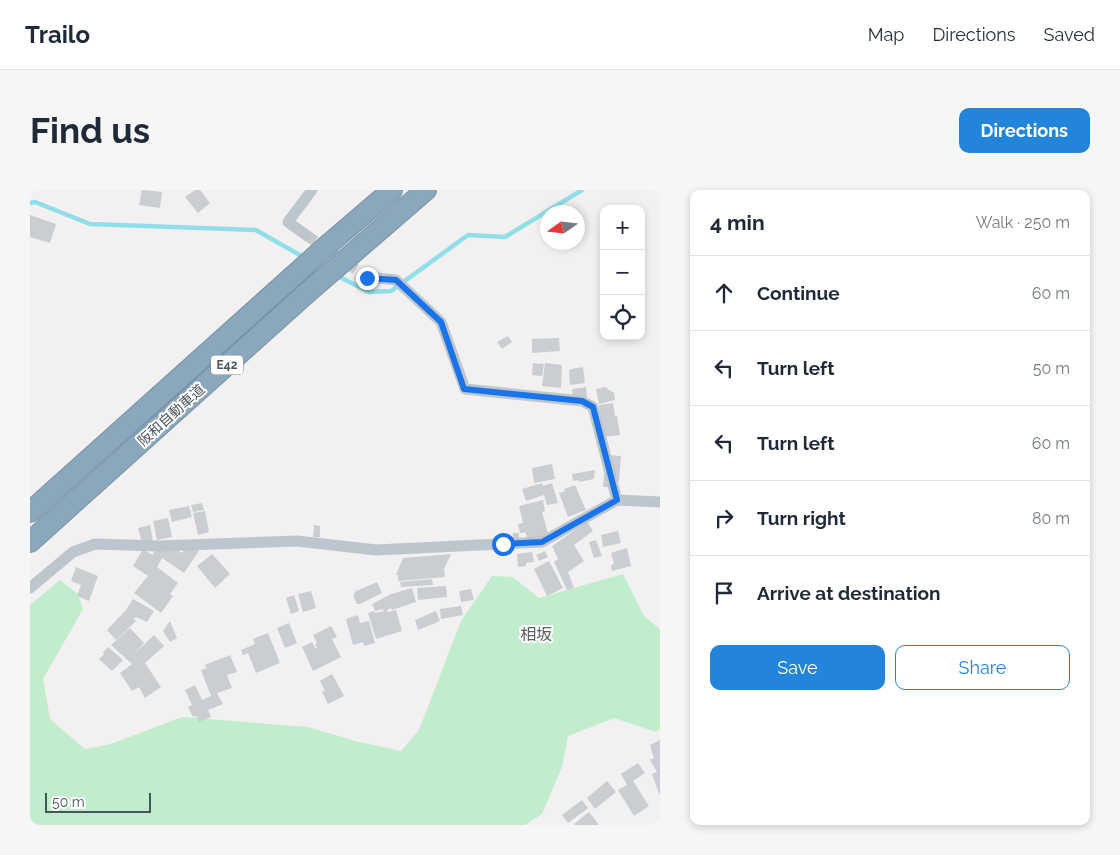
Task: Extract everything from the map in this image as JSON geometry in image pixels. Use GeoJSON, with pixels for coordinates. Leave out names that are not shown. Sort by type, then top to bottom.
{"type":"FeatureCollection","features":[{"type":"Feature","properties":{"kind":"highway","name":"阪和自動車道"},"geometry":{"type":"LineString","coordinates":[[30,512],[330,243],[392,190]]}},
{"type":"Feature","properties":{"kind":"highway","name":"阪和自動車道"},"geometry":{"type":"LineString","coordinates":[[30,542],[294,305],[426,190]]}},
{"type":"Feature","properties":{"kind":"street"},"geometry":{"type":"LineString","coordinates":[[306,235],[288,222],[312,190]]}},
{"type":"Feature","properties":{"kind":"street"},"geometry":{"type":"LineString","coordinates":[[367,278],[396,280],[441,322],[464,389],[582,401],[593,407],[617,500]]}},
{"type":"Feature","properties":{"kind":"street"},"geometry":{"type":"LineString","coordinates":[[30,588],[73,552],[95,544],[159,546],[296,542],[376,550],[542,542],[617,500],[660,502]]}},
{"type":"Feature","properties":{"kind":"green space"},"geometry":{"type":"Polygon","coordinates":[[[623,574],[644,616],[660,629],[660,729],[656,732],[614,718],[568,736],[562,767],[542,814],[525,825],[30,825],[30,605],[60,580],[78,594],[83,609],[43,679],[50,719],[85,749],[111,744],[182,717],[308,727],[355,741],[401,751],[419,730],[461,621],[492,576],[513,577],[539,598],[623,574]]]}},
{"type":"Feature","properties":{"kind":"building"},"geometry":{"type":"Polygon","coordinates":[[[142,190],[162,192],[160,208],[139,205],[142,190]]]}},
{"type":"Feature","properties":{"kind":"building"},"geometry":{"type":"Polygon","coordinates":[[[195,190],[200,190],[210,203],[198,213],[185,197],[195,190]]]}},
{"type":"Feature","properties":{"kind":"building"},"geometry":{"type":"Polygon","coordinates":[[[30,215],[56,224],[50,243],[30,237],[30,215]]]}},
{"type":"Feature","properties":{"kind":"building"},"geometry":{"type":"Polygon","coordinates":[[[508,336],[512,342],[502,349],[497,342],[508,336]]]}},
{"type":"Feature","properties":{"kind":"building"},"geometry":{"type":"Polygon","coordinates":[[[559,338],[560,351],[532,353],[532,339],[559,338]]]}},
{"type":"Feature","properties":{"kind":"building"},"geometry":{"type":"Polygon","coordinates":[[[533,363],[544,364],[542,376],[532,375],[533,363]]]}},
{"type":"Feature","properties":{"kind":"building"},"geometry":{"type":"Polygon","coordinates":[[[545,363],[562,365],[561,388],[542,386],[545,363]]]}},
{"type":"Feature","properties":{"kind":"building"},"geometry":{"type":"Polygon","coordinates":[[[583,367],[585,383],[570,385],[569,371],[583,367]]]}},
{"type":"Feature","properties":{"kind":"building"},"geometry":{"type":"Polygon","coordinates":[[[586,387],[587,397],[573,399],[572,389],[586,387]]]}},
{"type":"Feature","properties":{"kind":"building"},"geometry":{"type":"Polygon","coordinates":[[[605,387],[614,393],[615,400],[599,404],[596,389],[605,387]]]}},
{"type":"Feature","properties":{"kind":"building"},"geometry":{"type":"Polygon","coordinates":[[[613,403],[620,435],[603,437],[599,405],[613,403]]]}},
{"type":"Feature","properties":{"kind":"building"},"geometry":{"type":"Polygon","coordinates":[[[606,455],[621,456],[619,481],[616,481],[616,488],[603,487],[606,455]]]}},
{"type":"Feature","properties":{"kind":"building"},"geometry":{"type":"Polygon","coordinates":[[[552,464],[555,479],[534,483],[532,468],[552,464]]]}},
{"type":"Feature","properties":{"kind":"building"},"geometry":{"type":"Polygon","coordinates":[[[595,470],[594,479],[579,482],[579,480],[573,481],[572,474],[595,470]]]}},
{"type":"Feature","properties":{"kind":"building"},"geometry":{"type":"Polygon","coordinates":[[[542,483],[543,486],[552,483],[558,503],[547,505],[544,495],[526,501],[522,489],[542,483]]]}},
{"type":"Feature","properties":{"kind":"building"},"geometry":{"type":"Polygon","coordinates":[[[575,485],[586,510],[568,517],[559,493],[575,485]]]}},
{"type":"Feature","properties":{"kind":"building"},"geometry":{"type":"Polygon","coordinates":[[[543,500],[545,511],[542,512],[549,537],[529,542],[525,532],[520,533],[518,524],[523,523],[519,506],[543,500]]]}},
{"type":"Feature","properties":{"kind":"building"},"geometry":{"type":"Polygon","coordinates":[[[202,503],[204,510],[193,512],[191,505],[202,503]]]}},
{"type":"Feature","properties":{"kind":"building"},"geometry":{"type":"Polygon","coordinates":[[[189,506],[192,517],[172,522],[169,510],[189,506]]]}},
{"type":"Feature","properties":{"kind":"building"},"geometry":{"type":"Polygon","coordinates":[[[205,511],[209,532],[198,535],[193,513],[205,511]]]}},
{"type":"Feature","properties":{"kind":"building"},"geometry":{"type":"Polygon","coordinates":[[[168,518],[172,537],[157,540],[153,521],[168,518]]]}},
{"type":"Feature","properties":{"kind":"building"},"geometry":{"type":"Polygon","coordinates":[[[587,522],[593,531],[574,545],[584,561],[568,572],[574,588],[567,590],[554,562],[558,559],[552,546],[587,522]]]}},
{"type":"Feature","properties":{"kind":"building"},"geometry":{"type":"Polygon","coordinates":[[[150,525],[153,541],[142,543],[138,528],[150,525]]]}},
{"type":"Feature","properties":{"kind":"building"},"geometry":{"type":"Polygon","coordinates":[[[314,525],[320,526],[320,537],[313,537],[314,525]]]}},
{"type":"Feature","properties":{"kind":"building"},"geometry":{"type":"Polygon","coordinates":[[[618,531],[621,543],[603,547],[601,535],[618,531]]]}},
{"type":"Feature","properties":{"kind":"building"},"geometry":{"type":"Polygon","coordinates":[[[513,533],[519,533],[519,542],[512,542],[513,533]]]}},
{"type":"Feature","properties":{"kind":"building"},"geometry":{"type":"Polygon","coordinates":[[[596,540],[602,556],[594,558],[589,542],[596,540]]]}},
{"type":"Feature","properties":{"kind":"building"},"geometry":{"type":"Polygon","coordinates":[[[188,544],[199,551],[184,573],[162,558],[157,567],[178,583],[170,594],[173,596],[161,613],[134,593],[148,576],[133,566],[143,549],[152,555],[157,548],[173,547],[182,553],[188,544]]]}},
{"type":"Feature","properties":{"kind":"building"},"geometry":{"type":"Polygon","coordinates":[[[627,548],[631,566],[612,571],[611,565],[614,564],[611,553],[627,548]]]}},
{"type":"Feature","properties":{"kind":"building"},"geometry":{"type":"Polygon","coordinates":[[[545,551],[548,557],[539,561],[536,555],[545,551]]]}},
{"type":"Feature","properties":{"kind":"building"},"geometry":{"type":"Polygon","coordinates":[[[532,552],[534,562],[518,567],[517,554],[532,552]]]}},
{"type":"Feature","properties":{"kind":"building"},"geometry":{"type":"Polygon","coordinates":[[[212,554],[230,574],[215,588],[197,566],[212,554]]]}},
{"type":"Feature","properties":{"kind":"building"},"geometry":{"type":"Polygon","coordinates":[[[451,554],[444,569],[445,577],[398,581],[398,575],[396,575],[403,558],[451,554]]]}},
{"type":"Feature","properties":{"kind":"building"},"geometry":{"type":"Polygon","coordinates":[[[549,561],[563,588],[547,596],[534,569],[549,561]]]}},
{"type":"Feature","properties":{"kind":"building"},"geometry":{"type":"Polygon","coordinates":[[[76,567],[98,576],[89,601],[77,596],[81,585],[71,581],[76,567]]]}},
{"type":"Feature","properties":{"kind":"building"},"geometry":{"type":"Polygon","coordinates":[[[432,579],[433,585],[401,587],[400,582],[432,579]]]}},
{"type":"Feature","properties":{"kind":"building"},"geometry":{"type":"Polygon","coordinates":[[[377,582],[382,593],[357,604],[353,595],[355,594],[354,592],[377,582]]]}},
{"type":"Feature","properties":{"kind":"building"},"geometry":{"type":"Polygon","coordinates":[[[446,586],[447,597],[418,600],[417,588],[446,586]]]}},
{"type":"Feature","properties":{"kind":"building"},"geometry":{"type":"Polygon","coordinates":[[[412,588],[416,602],[387,610],[388,612],[396,610],[402,631],[376,639],[368,613],[384,611],[383,609],[375,611],[372,604],[391,594],[412,588]]]}},
{"type":"Feature","properties":{"kind":"building"},"geometry":{"type":"Polygon","coordinates":[[[471,589],[474,600],[461,602],[459,591],[471,589]]]}},
{"type":"Feature","properties":{"kind":"building"},"geometry":{"type":"Polygon","coordinates":[[[311,591],[316,608],[303,612],[298,594],[311,591]]]}},
{"type":"Feature","properties":{"kind":"building"},"geometry":{"type":"Polygon","coordinates":[[[294,595],[299,611],[291,614],[286,598],[294,595]]]}},
{"type":"Feature","properties":{"kind":"building"},"geometry":{"type":"Polygon","coordinates":[[[133,599],[154,611],[147,622],[136,617],[134,619],[136,621],[116,640],[107,630],[126,610],[133,599]]]}},
{"type":"Feature","properties":{"kind":"building"},"geometry":{"type":"Polygon","coordinates":[[[461,606],[463,615],[441,619],[440,609],[461,606]]]}},
{"type":"Feature","properties":{"kind":"building"},"geometry":{"type":"Polygon","coordinates":[[[436,611],[440,621],[418,630],[415,620],[436,611]]]}},
{"type":"Feature","properties":{"kind":"building"},"geometry":{"type":"Polygon","coordinates":[[[358,615],[360,623],[369,621],[375,643],[364,646],[363,642],[353,645],[346,619],[358,615]]]}},
{"type":"Feature","properties":{"kind":"building"},"geometry":{"type":"Polygon","coordinates":[[[170,621],[177,638],[170,642],[163,631],[170,621]]]}},
{"type":"Feature","properties":{"kind":"building"},"geometry":{"type":"Polygon","coordinates":[[[289,623],[297,643],[285,648],[277,628],[289,623]]]}},
{"type":"Feature","properties":{"kind":"building"},"geometry":{"type":"Polygon","coordinates":[[[331,626],[337,637],[332,639],[341,657],[313,671],[302,647],[312,642],[315,648],[317,648],[313,635],[331,626]]]}},
{"type":"Feature","properties":{"kind":"building"},"geometry":{"type":"Polygon","coordinates":[[[130,628],[144,643],[133,655],[154,635],[164,646],[145,663],[161,687],[145,698],[139,687],[132,691],[120,673],[132,664],[111,645],[130,628]]]}},
{"type":"Feature","properties":{"kind":"building"},"geometry":{"type":"Polygon","coordinates":[[[268,633],[280,663],[256,673],[248,653],[243,655],[241,650],[255,644],[253,639],[268,633]]]}},
{"type":"Feature","properties":{"kind":"building"},"geometry":{"type":"Polygon","coordinates":[[[108,647],[123,660],[112,671],[99,659],[108,647]]]}},
{"type":"Feature","properties":{"kind":"building"},"geometry":{"type":"Polygon","coordinates":[[[230,655],[237,672],[227,675],[232,688],[217,693],[223,704],[208,710],[211,717],[199,722],[196,716],[193,717],[188,707],[192,705],[185,690],[195,685],[202,700],[211,696],[201,670],[207,668],[205,665],[230,655]]]}},
{"type":"Feature","properties":{"kind":"building"},"geometry":{"type":"Polygon","coordinates":[[[332,674],[344,696],[328,704],[322,692],[325,691],[320,681],[332,674]]]}},
{"type":"Feature","properties":{"kind":"building"},"geometry":{"type":"Polygon","coordinates":[[[660,740],[660,796],[652,774],[657,772],[650,760],[654,758],[650,745],[660,740]]]}},
{"type":"Feature","properties":{"kind":"building"},"geometry":{"type":"Polygon","coordinates":[[[638,763],[645,773],[633,781],[649,806],[634,816],[618,790],[627,785],[621,774],[638,763]]]}},
{"type":"Feature","properties":{"kind":"building"},"geometry":{"type":"Polygon","coordinates":[[[607,781],[616,792],[595,809],[587,798],[607,781]]]}},
{"type":"Feature","properties":{"kind":"building"},"geometry":{"type":"Polygon","coordinates":[[[582,800],[588,808],[568,823],[562,815],[582,800]]]}},
{"type":"Feature","properties":{"kind":"building"},"geometry":{"type":"Polygon","coordinates":[[[589,812],[599,825],[574,824],[589,812]]]}},
{"type":"Feature","properties":{"kind":"waterway"},"geometry":{"type":"LineString","coordinates":[[336,275],[369,292],[391,291],[468,235],[505,237],[582,190]]}},
{"type":"Feature","properties":{"kind":"waterway"},"geometry":{"type":"LineString","coordinates":[[30,203],[35,202],[90,224],[256,230],[305,258]]}},
{"type":"Feature","properties":{"kind":"tunnel"},"geometry":{"type":"LineString","coordinates":[[306,235],[367,277]]}},
{"type":"Feature","properties":{"kind":"district","name":"相坂"},"geometry":{"type":"Point","coordinates":[536,634]}},
{"type":"Feature","properties":{"kind":"route"},"geometry":{"type":"LineString","coordinates":[[367,278],[396,280],[441,322],[464,389],[582,401],[593,407],[617,500],[542,542],[503,544]]}}]}
